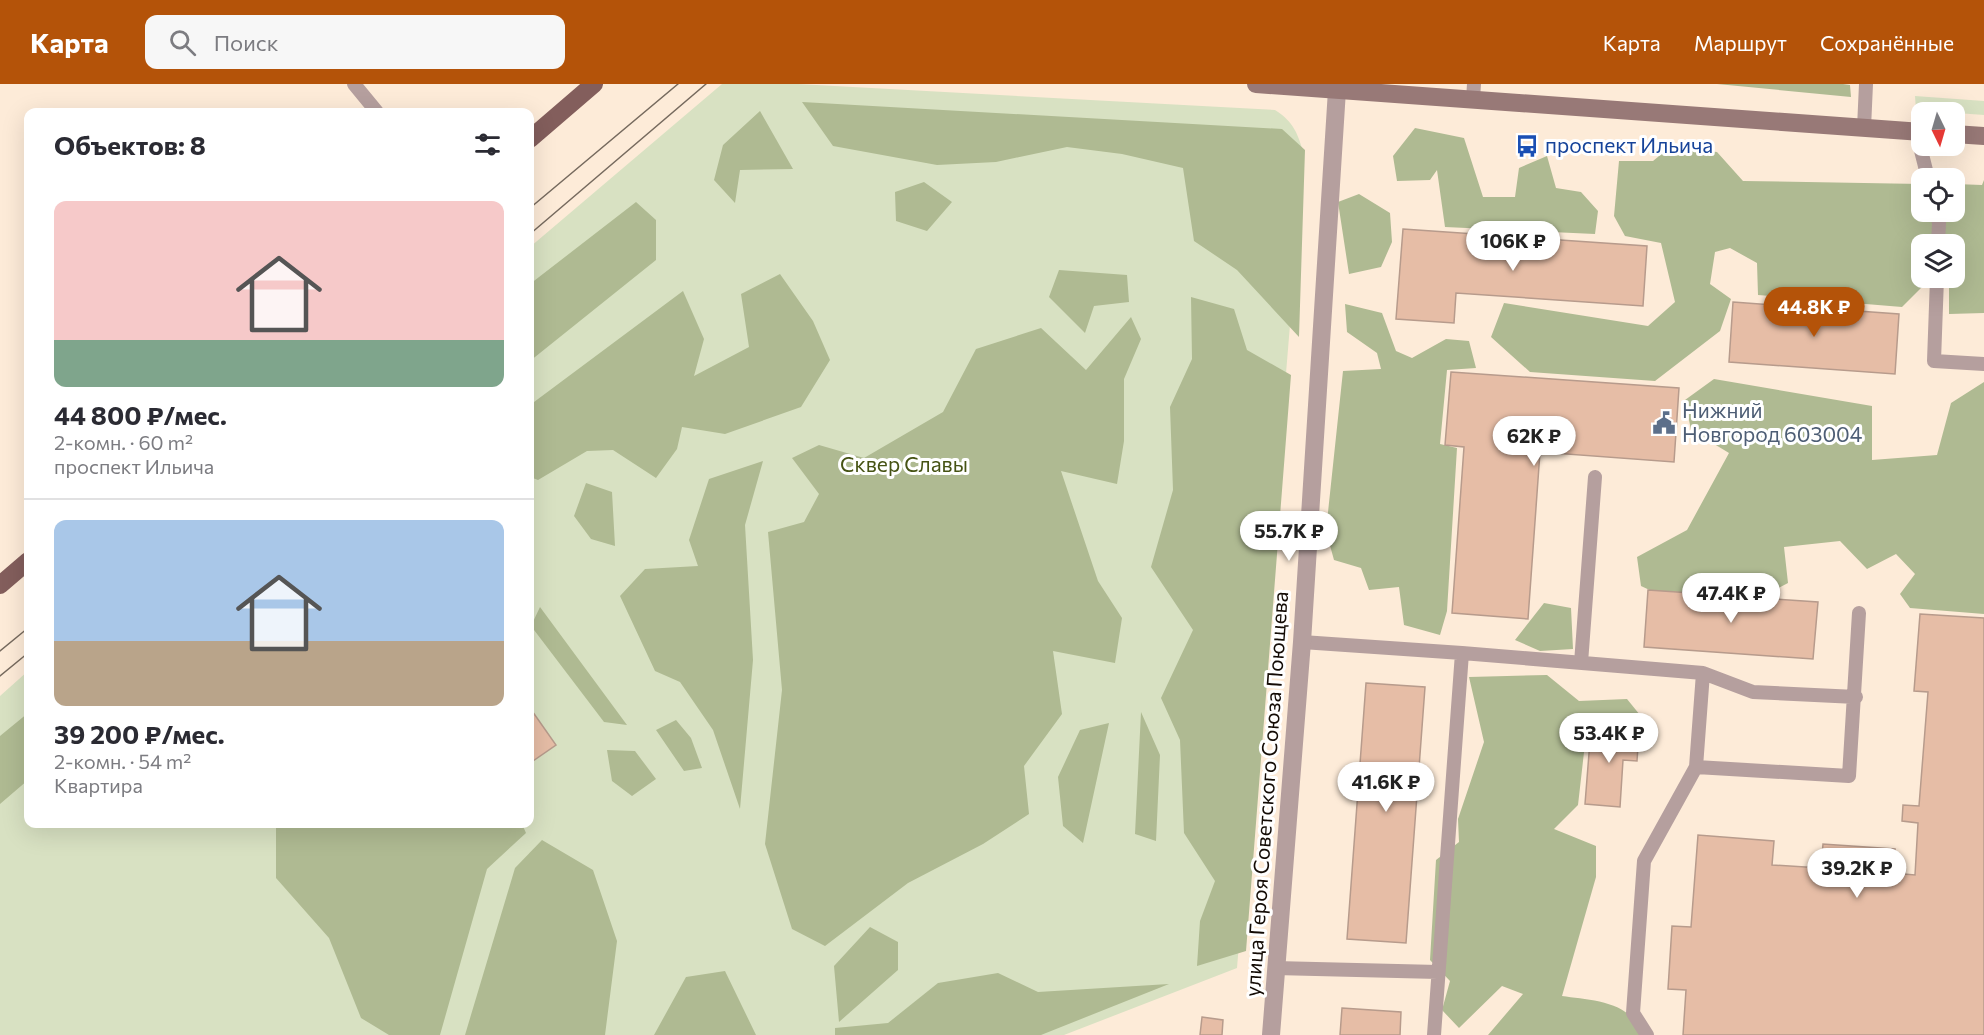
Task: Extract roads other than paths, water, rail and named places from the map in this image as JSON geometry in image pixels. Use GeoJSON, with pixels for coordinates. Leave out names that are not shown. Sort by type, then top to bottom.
{"type":"FeatureCollection","features":[{"type":"Feature","properties":{"kind":"main road"},"geometry":{"type":"LineString","coordinates":[[534,136],[594,84]]}},
{"type":"Feature","properties":{"kind":"main road"},"geometry":{"type":"LineString","coordinates":[[1256,84],[1337,90],[1357,87],[1474,91],[1911,131]]}},
{"type":"Feature","properties":{"kind":"main road"},"geometry":{"type":"LineString","coordinates":[[1965,135],[1984,136]]}},
{"type":"Feature","properties":{"kind":"main road"},"geometry":{"type":"LineString","coordinates":[[0,585],[24,564]]}},
{"type":"Feature","properties":{"kind":"street","name":"улица Героя Советского Союза Поющева"},"geometry":{"type":"LineString","coordinates":[[1271,1035],[1302,642],[1337,90]]}},
{"type":"Feature","properties":{"kind":"lane"},"geometry":{"type":"LineString","coordinates":[[354,84],[374,108]]}},
{"type":"Feature","properties":{"kind":"lane"},"geometry":{"type":"LineString","coordinates":[[1864,128],[1866,84]]}},
{"type":"Feature","properties":{"kind":"lane"},"geometry":{"type":"LineString","coordinates":[[1937,288],[1934,360],[1984,364]]}},
{"type":"Feature","properties":{"kind":"lane"},"geometry":{"type":"LineString","coordinates":[[1581,663],[1595,477]]}},
{"type":"Feature","properties":{"kind":"lane"},"geometry":{"type":"LineString","coordinates":[[1696,767],[1849,777],[1856,697],[1859,612]]}},
{"type":"Feature","properties":{"kind":"lane"},"geometry":{"type":"LineString","coordinates":[[1302,642],[1703,672],[1753,692],[1856,697]]}},
{"type":"Feature","properties":{"kind":"lane"},"geometry":{"type":"LineString","coordinates":[[1434,1035],[1462,653]]}},
{"type":"Feature","properties":{"kind":"lane"},"geometry":{"type":"LineString","coordinates":[[1647,1035],[1633,1013],[1644,861],[1696,767],[1703,672]]}},
{"type":"Feature","properties":{"kind":"lane"},"geometry":{"type":"LineString","coordinates":[[1275,968],[1438,972]]}},
{"type":"Feature","properties":{"kind":"tram line"},"geometry":{"type":"LineString","coordinates":[[534,205],[678,84]]}},
{"type":"Feature","properties":{"kind":"tram line"},"geometry":{"type":"LineString","coordinates":[[534,231],[706,84]]}},
{"type":"Feature","properties":{"kind":"tram line"},"geometry":{"type":"LineString","coordinates":[[0,651],[24,631]]}},
{"type":"Feature","properties":{"kind":"tram line"},"geometry":{"type":"LineString","coordinates":[[0,676],[24,656]]}},
{"type":"Feature","properties":{"kind":"place","name":"проспект Ильича"},"geometry":{"type":"Point","coordinates":[1527,146]}},
{"type":"Feature","properties":{"kind":"place","name":"Нижний Новгород 603004"},"geometry":{"type":"Point","coordinates":[1664,423]}},
{"type":"Feature","properties":{"kind":"park label","name":"Сквер Славы"},"geometry":{"type":"Point","coordinates":[904,465]}}]}
